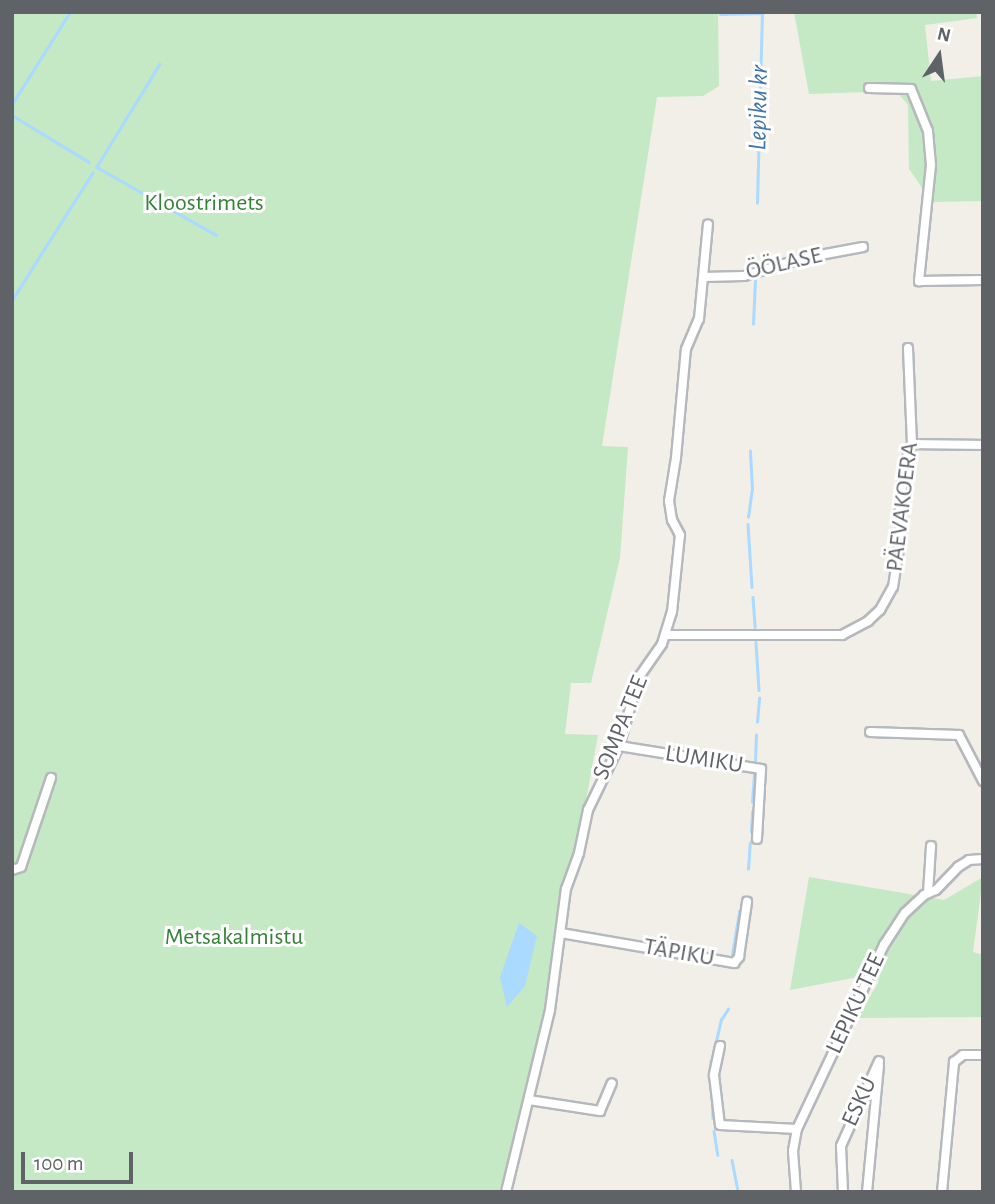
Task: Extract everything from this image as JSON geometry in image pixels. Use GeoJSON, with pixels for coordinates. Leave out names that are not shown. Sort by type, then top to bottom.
{"type":"FeatureCollection","features":[{"type":"Feature","properties":{"kind":"street"},"geometry":{"type":"LineString","coordinates":[[869,88],[912,89],[928,131],[931,165],[919,281],[983,280]]}},
{"type":"Feature","properties":{"kind":"street","name":"SOMPA TEE"},"geometry":{"type":"LineString","coordinates":[[506,1192],[550,1010],[566,889],[579,853],[588,810],[619,746],[639,677],[666,635],[673,612],[680,535],[669,501],[676,458],[686,349],[699,319],[708,224]]}},
{"type":"Feature","properties":{"kind":"street","name":"ÖÖLASE"},"geometry":{"type":"LineString","coordinates":[[704,277],[744,276],[804,258],[863,247]]}},
{"type":"Feature","properties":{"kind":"street","name":"PÄEVAKOERA"},"geometry":{"type":"LineString","coordinates":[[666,635],[842,635],[868,621],[880,610],[893,587],[901,529],[899,520],[904,466],[912,444],[908,348]]}},
{"type":"Feature","properties":{"kind":"street"},"geometry":{"type":"LineString","coordinates":[[912,444],[983,445]]}},
{"type":"Feature","properties":{"kind":"street"},"geometry":{"type":"LineString","coordinates":[[870,732],[959,735],[983,781]]}},
{"type":"Feature","properties":{"kind":"street","name":"LUMIKU"},"geometry":{"type":"LineString","coordinates":[[619,746],[761,769],[757,839]]}},
{"type":"Feature","properties":{"kind":"street"},"geometry":{"type":"LineString","coordinates":[[12,870],[21,867],[51,778]]}},
{"type":"Feature","properties":{"kind":"street"},"geometry":{"type":"LineString","coordinates":[[928,892],[931,845]]}},
{"type":"Feature","properties":{"kind":"street","name":"LEPIKU TEE"},"geometry":{"type":"LineString","coordinates":[[796,1192],[793,1151],[797,1129],[884,945],[905,913],[928,892],[945,883],[958,867],[969,860],[983,859]]}},
{"type":"Feature","properties":{"kind":"street","name":"TÄPIKU"},"geometry":{"type":"LineString","coordinates":[[561,933],[734,963],[739,957],[747,902]]}},
{"type":"Feature","properties":{"kind":"street"},"geometry":{"type":"LineString","coordinates":[[720,1046],[714,1075],[720,1125],[797,1129]]}},
{"type":"Feature","properties":{"kind":"street"},"geometry":{"type":"LineString","coordinates":[[942,1192],[954,1062],[963,1055],[983,1055]]}},
{"type":"Feature","properties":{"kind":"street","name":"ESKU"},"geometry":{"type":"LineString","coordinates":[[843,1192],[841,1146],[879,1060],[867,1192]]}},
{"type":"Feature","properties":{"kind":"street"},"geometry":{"type":"LineString","coordinates":[[529,1100],[600,1111],[612,1083]]}},
{"type":"Feature","properties":{"kind":"green space"},"geometry":{"type":"Polygon","coordinates":[[[12,12],[718,12],[719,86],[703,96],[657,97],[602,446],[628,447],[620,558],[591,683],[571,683],[565,734],[598,735],[578,844],[561,885],[550,990],[539,1047],[499,1192],[12,1192],[12,12]]]}},
{"type":"Feature","properties":{"kind":"green space"},"geometry":{"type":"Polygon","coordinates":[[[794,12],[976,12],[977,18],[925,25],[931,81],[983,76],[983,201],[932,202],[909,169],[908,105],[896,91],[809,94],[794,12]]]}},
{"type":"Feature","properties":{"kind":"green space"},"geometry":{"type":"Polygon","coordinates":[[[809,877],[944,900],[983,877],[973,952],[983,955],[983,1017],[858,1018],[879,981],[858,977],[790,990],[809,877]]]}},
{"type":"Feature","properties":{"kind":"water"},"geometry":{"type":"Polygon","coordinates":[[[519,923],[537,936],[525,986],[507,1007],[500,977],[519,923]]]}},
{"type":"Feature","properties":{"kind":"waterway"},"geometry":{"type":"LineString","coordinates":[[12,104],[70,12]]}},
{"type":"Feature","properties":{"kind":"waterway","name":"Lepiku kr"},"geometry":{"type":"LineString","coordinates":[[757,203],[762,12]]}},
{"type":"Feature","properties":{"kind":"waterway"},"geometry":{"type":"LineString","coordinates":[[720,14],[762,13]]}},
{"type":"Feature","properties":{"kind":"waterway"},"geometry":{"type":"LineString","coordinates":[[160,64],[97,167],[216,235]]}},
{"type":"Feature","properties":{"kind":"waterway"},"geometry":{"type":"LineString","coordinates":[[12,115],[89,162]]}},
{"type":"Feature","properties":{"kind":"waterway"},"geometry":{"type":"LineString","coordinates":[[12,300],[93,172]]}},
{"type":"Feature","properties":{"kind":"waterway","name":"Lepiku kr"},"geometry":{"type":"LineString","coordinates":[[753,324],[755,280]]}},
{"type":"Feature","properties":{"kind":"waterway","name":"Lepiku kr"},"geometry":{"type":"LineString","coordinates":[[748,517],[752,490],[750,451]]}},
{"type":"Feature","properties":{"kind":"waterway","name":"Lepiku kr"},"geometry":{"type":"LineString","coordinates":[[748,524],[752,587]]}},
{"type":"Feature","properties":{"kind":"waterway","name":"Lepiku kr"},"geometry":{"type":"LineString","coordinates":[[753,597],[755,627]]}},
{"type":"Feature","properties":{"kind":"waterway","name":"Lepiku kr"},"geometry":{"type":"LineString","coordinates":[[756,642],[759,690]]}},
{"type":"Feature","properties":{"kind":"waterway","name":"Lepiku kr"},"geometry":{"type":"LineString","coordinates":[[757,722],[759,698]]}},
{"type":"Feature","properties":{"kind":"waterway","name":"Lepiku kr"},"geometry":{"type":"LineString","coordinates":[[755,762],[756,735]]}},
{"type":"Feature","properties":{"kind":"waterway","name":"Lepiku kr"},"geometry":{"type":"LineString","coordinates":[[752,802],[754,771]]}},
{"type":"Feature","properties":{"kind":"waterway","name":"Lepiku kr"},"geometry":{"type":"LineString","coordinates":[[751,832],[752,812]]}},
{"type":"Feature","properties":{"kind":"waterway","name":"Lepiku kr"},"geometry":{"type":"LineString","coordinates":[[748,869],[750,843]]}},
{"type":"Feature","properties":{"kind":"waterway","name":"Lepiku kr"},"geometry":{"type":"LineString","coordinates":[[732,954],[739,912]]}},
{"type":"Feature","properties":{"kind":"waterway","name":"Lepiku kr"},"geometry":{"type":"LineString","coordinates":[[716,1041],[721,1020],[728,1009]]}},
{"type":"Feature","properties":{"kind":"waterway","name":"Lepiku kr"},"geometry":{"type":"LineString","coordinates":[[711,1061],[713,1118]]}},
{"type":"Feature","properties":{"kind":"waterway","name":"Lepiku kr"},"geometry":{"type":"LineString","coordinates":[[714,1131],[718,1155]]}},
{"type":"Feature","properties":{"kind":"waterway","name":"Lepiku kr"},"geometry":{"type":"LineString","coordinates":[[732,1160],[738,1192]]}},
{"type":"Feature","properties":{"kind":"park label","name":"Kloostrimets"},"geometry":{"type":"Point","coordinates":[204,204]}},
{"type":"Feature","properties":{"kind":"park label","name":"Metsakalmistu"},"geometry":{"type":"Point","coordinates":[234,938]}}]}
